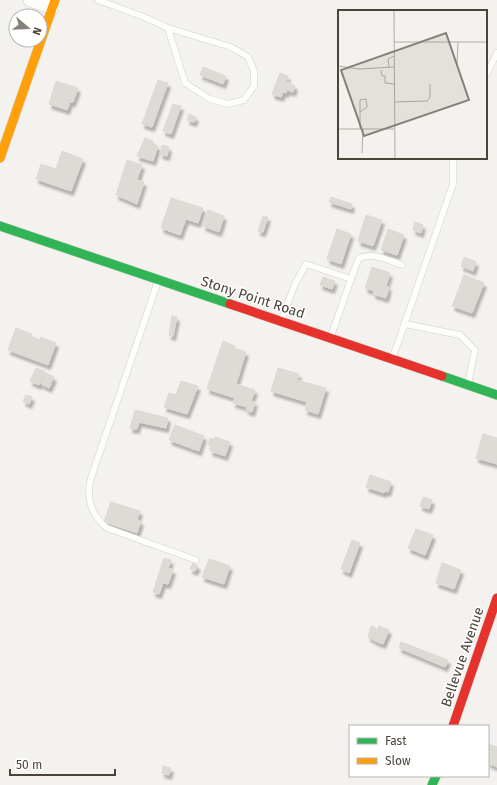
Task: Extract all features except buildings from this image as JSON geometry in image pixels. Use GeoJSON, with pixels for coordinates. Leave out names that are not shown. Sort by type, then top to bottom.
{"type":"FeatureCollection","features":[{"type":"Feature","properties":{"kind":"main road"},"geometry":{"type":"LineString","coordinates":[[0,158],[53,4]]}},
{"type":"Feature","properties":{"kind":"main road","name":"Stony Point Road"},"geometry":{"type":"LineString","coordinates":[[0,226],[158,281],[281,321],[497,395]]}},
{"type":"Feature","properties":{"kind":"main road","name":"Bellevue Avenue"},"geometry":{"type":"LineString","coordinates":[[453,725],[497,598]]}},
{"type":"Feature","properties":{"kind":"street"},"geometry":{"type":"LineString","coordinates":[[30,0],[53,4]]}},
{"type":"Feature","properties":{"kind":"lane"},"geometry":{"type":"LineString","coordinates":[[98,0],[144,17],[168,28],[231,47],[248,57],[254,72],[254,86],[244,100],[228,104],[210,100],[185,83],[168,28]]}},
{"type":"Feature","properties":{"kind":"lane"},"geometry":{"type":"LineString","coordinates":[[487,74],[497,53]]}},
{"type":"Feature","properties":{"kind":"lane"},"geometry":{"type":"LineString","coordinates":[[392,359],[453,184],[453,159]]}},
{"type":"Feature","properties":{"kind":"lane"},"geometry":{"type":"LineString","coordinates":[[330,338],[350,279],[359,258],[364,256],[380,257],[402,265]]}},
{"type":"Feature","properties":{"kind":"lane"},"geometry":{"type":"LineString","coordinates":[[281,321],[295,284],[306,264],[350,279]]}},
{"type":"Feature","properties":{"kind":"lane"},"geometry":{"type":"LineString","coordinates":[[158,281],[90,478],[89,499],[96,517],[107,528],[196,560]]}},
{"type":"Feature","properties":{"kind":"lane"},"geometry":{"type":"LineString","coordinates":[[404,324],[460,335],[475,350],[467,385]]}},
{"type":"Feature","properties":{"kind":"traffic: fast"},"geometry":{"type":"LineString","coordinates":[[0,226],[230,304]]}},
{"type":"Feature","properties":{"kind":"traffic: fast"},"geometry":{"type":"LineString","coordinates":[[442,376],[497,395]]}},
{"type":"Feature","properties":{"kind":"traffic: fast"},"geometry":{"type":"LineString","coordinates":[[432,785],[436,777]]}},
{"type":"Feature","properties":{"kind":"traffic: slow"},"geometry":{"type":"LineString","coordinates":[[0,158],[55,0]]}},
{"type":"Feature","properties":{"kind":"traffic: jam"},"geometry":{"type":"LineString","coordinates":[[230,304],[442,376]]}},
{"type":"Feature","properties":{"kind":"traffic: jam"},"geometry":{"type":"LineString","coordinates":[[453,725],[497,598]]}}]}
